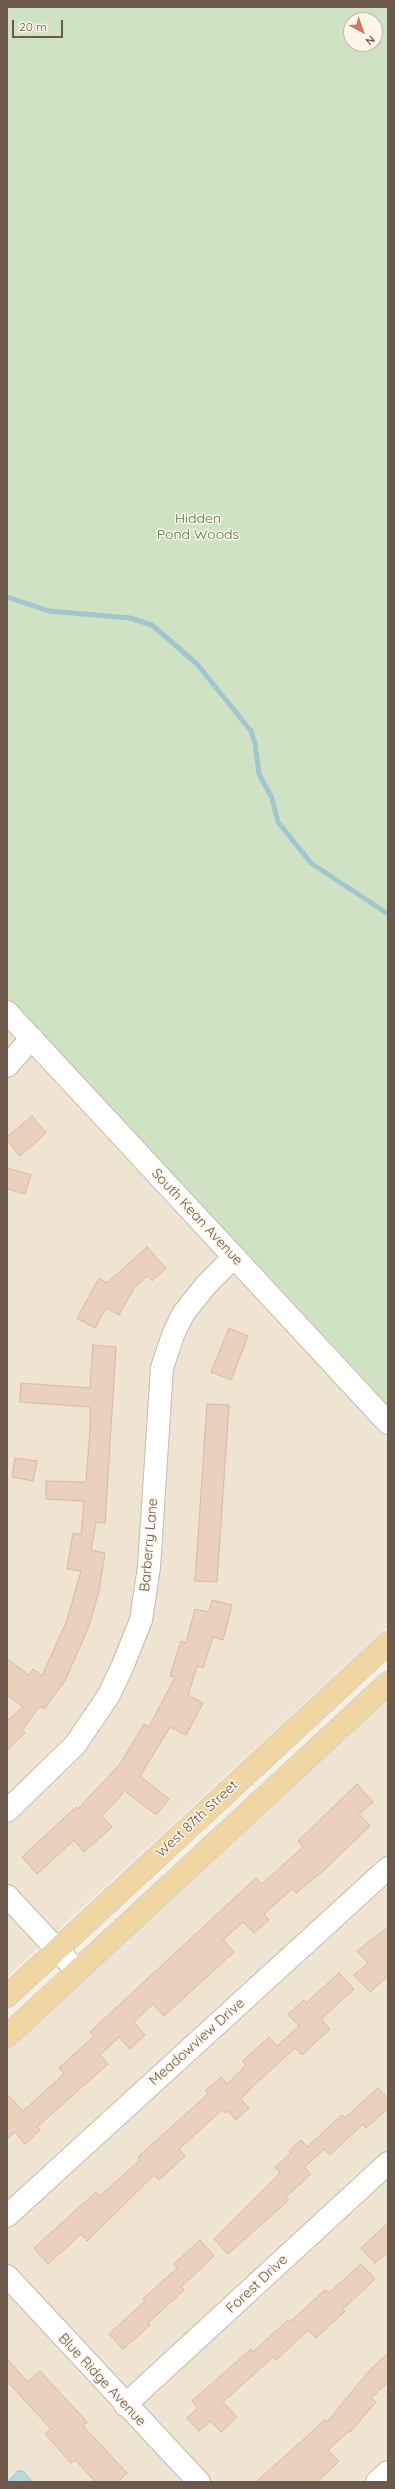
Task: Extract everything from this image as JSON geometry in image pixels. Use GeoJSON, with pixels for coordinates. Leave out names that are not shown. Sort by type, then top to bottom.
{"type":"FeatureCollection","features":[{"type":"Feature","properties":{"kind":"main road","name":"West 87th Street"},"geometry":{"type":"LineString","coordinates":[[7,1996],[388,1642]]}},
{"type":"Feature","properties":{"kind":"main road"},"geometry":{"type":"LineString","coordinates":[[7,2036],[388,1683]]}},
{"type":"Feature","properties":{"kind":"street","name":"South Kean Avenue"},"geometry":{"type":"LineString","coordinates":[[7,1012],[388,1423]]}},
{"type":"Feature","properties":{"kind":"street"},"geometry":{"type":"LineString","coordinates":[[7,1066],[32,1038]]}},
{"type":"Feature","properties":{"kind":"street","name":"Barberry Lane"},"geometry":{"type":"LineString","coordinates":[[7,1811],[75,1745],[109,1695],[123,1665],[141,1620],[150,1567],[162,1368],[173,1335],[183,1314],[206,1285],[234,1256]]}},
{"type":"Feature","properties":{"kind":"street","name":"Meadowview Drive"},"geometry":{"type":"LineString","coordinates":[[7,2216],[388,1868]]}},
{"type":"Feature","properties":{"kind":"street"},"geometry":{"type":"LineString","coordinates":[[7,1896],[77,1971]]}},
{"type":"Feature","properties":{"kind":"street","name":"Forest Drive"},"geometry":{"type":"LineString","coordinates":[[125,2405],[388,2163]]}},
{"type":"Feature","properties":{"kind":"street","name":"Blue Ridge Avenue"},"geometry":{"type":"LineString","coordinates":[[7,2276],[125,2405],[200,2482]]}},
{"type":"Feature","properties":{"kind":"street"},"geometry":{"type":"LineString","coordinates":[[377,2482],[388,2472]]}},
{"type":"Feature","properties":{"kind":"shaded area"},"geometry":{"type":"Polygon","coordinates":[[[7,1025],[388,1439],[388,1626],[7,1977],[7,1025]]]}},
{"type":"Feature","properties":{"kind":"shaded area"},"geometry":{"type":"Polygon","coordinates":[[[388,1693],[388,2482],[7,2482],[7,2046],[388,1693]]]}},
{"type":"Feature","properties":{"kind":"green space","name":"Hidden Pond Woods"},"geometry":{"type":"Polygon","coordinates":[[[7,7],[388,7],[388,1421],[7,1009],[7,7]]]}},
{"type":"Feature","properties":{"kind":"water"},"geometry":{"type":"Polygon","coordinates":[[[18,2471],[23,2471],[33,2482],[7,2482],[18,2471]]]}},
{"type":"Feature","properties":{"kind":"building"},"geometry":{"type":"Polygon","coordinates":[[[32,1116],[46,1133],[20,1156],[7,1140],[7,1137],[32,1116]]]}},
{"type":"Feature","properties":{"kind":"building"},"geometry":{"type":"Polygon","coordinates":[[[7,1168],[31,1175],[25,1194],[7,1189],[7,1168]]]}},
{"type":"Feature","properties":{"kind":"building"},"geometry":{"type":"Polygon","coordinates":[[[147,1247],[166,1268],[152,1281],[147,1276],[134,1288],[119,1315],[106,1308],[95,1328],[77,1318],[99,1278],[107,1283],[147,1247]]]}},
{"type":"Feature","properties":{"kind":"building"},"geometry":{"type":"Polygon","coordinates":[[[229,1328],[248,1336],[231,1380],[211,1372],[229,1328]]]}},
{"type":"Feature","properties":{"kind":"building"},"geometry":{"type":"Polygon","coordinates":[[[93,1345],[116,1347],[105,1523],[96,1522],[91,1550],[105,1553],[99,1591],[89,1626],[65,1681],[44,1709],[40,1706],[22,1730],[25,1733],[7,1750],[7,1721],[23,1707],[7,1695],[7,1659],[29,1675],[33,1669],[42,1676],[67,1620],[81,1571],[67,1569],[73,1533],[81,1535],[84,1501],[46,1499],[46,1481],[86,1482],[90,1429],[90,1407],[20,1402],[21,1383],[90,1388],[93,1345]]]}},
{"type":"Feature","properties":{"kind":"building"},"geometry":{"type":"Polygon","coordinates":[[[207,1404],[229,1405],[217,1582],[195,1581],[207,1404]]]}},
{"type":"Feature","properties":{"kind":"building"},"geometry":{"type":"Polygon","coordinates":[[[15,1458],[37,1461],[33,1481],[12,1477],[15,1458]]]}},
{"type":"Feature","properties":{"kind":"building"},"geometry":{"type":"Polygon","coordinates":[[[212,1600],[232,1605],[223,1640],[213,1637],[203,1668],[197,1666],[188,1695],[203,1703],[186,1735],[170,1727],[140,1776],[169,1799],[156,1815],[125,1791],[102,1816],[112,1827],[84,1852],[74,1840],[37,1874],[22,1857],[76,1807],[78,1809],[120,1764],[144,1724],[149,1727],[175,1677],[170,1676],[181,1641],[186,1643],[195,1609],[209,1612],[212,1600]]]}},
{"type":"Feature","properties":{"kind":"building"},"geometry":{"type":"Polygon","coordinates":[[[357,1784],[373,1802],[359,1814],[370,1826],[324,1870],[296,1893],[292,1889],[264,1914],[269,1920],[254,1933],[243,1922],[223,1940],[234,1952],[164,2016],[153,2004],[134,2022],[145,2035],[130,2049],[119,2037],[100,2055],[108,2064],[37,2127],[40,2130],[25,2144],[15,2132],[7,2139],[7,2094],[23,2111],[64,2074],[59,2068],[94,2036],[90,2032],[256,1878],[262,1884],[303,1847],[298,1841],[357,1784]]]}},
{"type":"Feature","properties":{"kind":"building"},"geometry":{"type":"Polygon","coordinates":[[[388,1927],[388,1976],[370,1992],[354,1975],[368,1963],[357,1951],[388,1927]]]}},
{"type":"Feature","properties":{"kind":"building"},"geometry":{"type":"Polygon","coordinates":[[[339,1973],[354,1989],[321,2019],[330,2029],[302,2055],[295,2048],[251,2088],[241,2099],[249,2108],[236,2120],[228,2111],[226,2113],[222,2110],[179,2149],[185,2156],[159,2180],[154,2175],[87,2241],[81,2234],[48,2264],[34,2248],[96,2192],[100,2196],[140,2160],[138,2157],[208,2094],[205,2091],[221,2077],[227,2084],[246,2065],[243,2061],[269,2037],[277,2046],[299,2026],[288,2014],[304,2000],[306,2003],[339,1973]]]}},
{"type":"Feature","properties":{"kind":"building"},"geometry":{"type":"Polygon","coordinates":[[[378,2088],[388,2099],[388,2108],[366,2128],[363,2124],[330,2155],[325,2149],[304,2167],[311,2174],[286,2197],[289,2200],[228,2254],[214,2239],[280,2173],[275,2167],[291,2153],[289,2151],[301,2140],[307,2147],[342,2115],[345,2118],[378,2088]]]}},
{"type":"Feature","properties":{"kind":"building"},"geometry":{"type":"Polygon","coordinates":[[[388,2223],[388,2252],[375,2263],[361,2248],[388,2223]]]}},
{"type":"Feature","properties":{"kind":"building"},"geometry":{"type":"Polygon","coordinates":[[[200,2240],[214,2256],[181,2287],[184,2290],[148,2323],[150,2325],[123,2349],[109,2334],[145,2301],[143,2299],[177,2268],[174,2264],[200,2240]]]}},
{"type":"Feature","properties":{"kind":"building"},"geometry":{"type":"Polygon","coordinates":[[[361,2264],[375,2279],[343,2309],[345,2311],[316,2338],[308,2330],[276,2360],[273,2357],[223,2402],[237,2417],[221,2432],[210,2421],[199,2431],[187,2418],[198,2408],[192,2401],[251,2349],[253,2352],[288,2320],[290,2322],[325,2290],[329,2293],[361,2264]]]}},
{"type":"Feature","properties":{"kind":"building"},"geometry":{"type":"Polygon","coordinates":[[[388,2353],[388,2382],[371,2398],[376,2402],[350,2432],[349,2431],[328,2450],[339,2461],[317,2482],[256,2482],[325,2420],[327,2422],[368,2372],[388,2353]]]}},
{"type":"Feature","properties":{"kind":"building"},"geometry":{"type":"Polygon","coordinates":[[[7,2359],[28,2382],[40,2371],[87,2422],[83,2426],[127,2473],[118,2482],[96,2482],[75,2460],[71,2463],[45,2434],[51,2429],[7,2381],[7,2359]]]}},
{"type":"Feature","properties":{"kind":"waterway"},"geometry":{"type":"LineString","coordinates":[[7,597],[49,611],[130,618],[152,625],[197,664],[251,731],[255,743],[259,774],[272,798],[278,822],[311,863],[388,914]]}}]}
